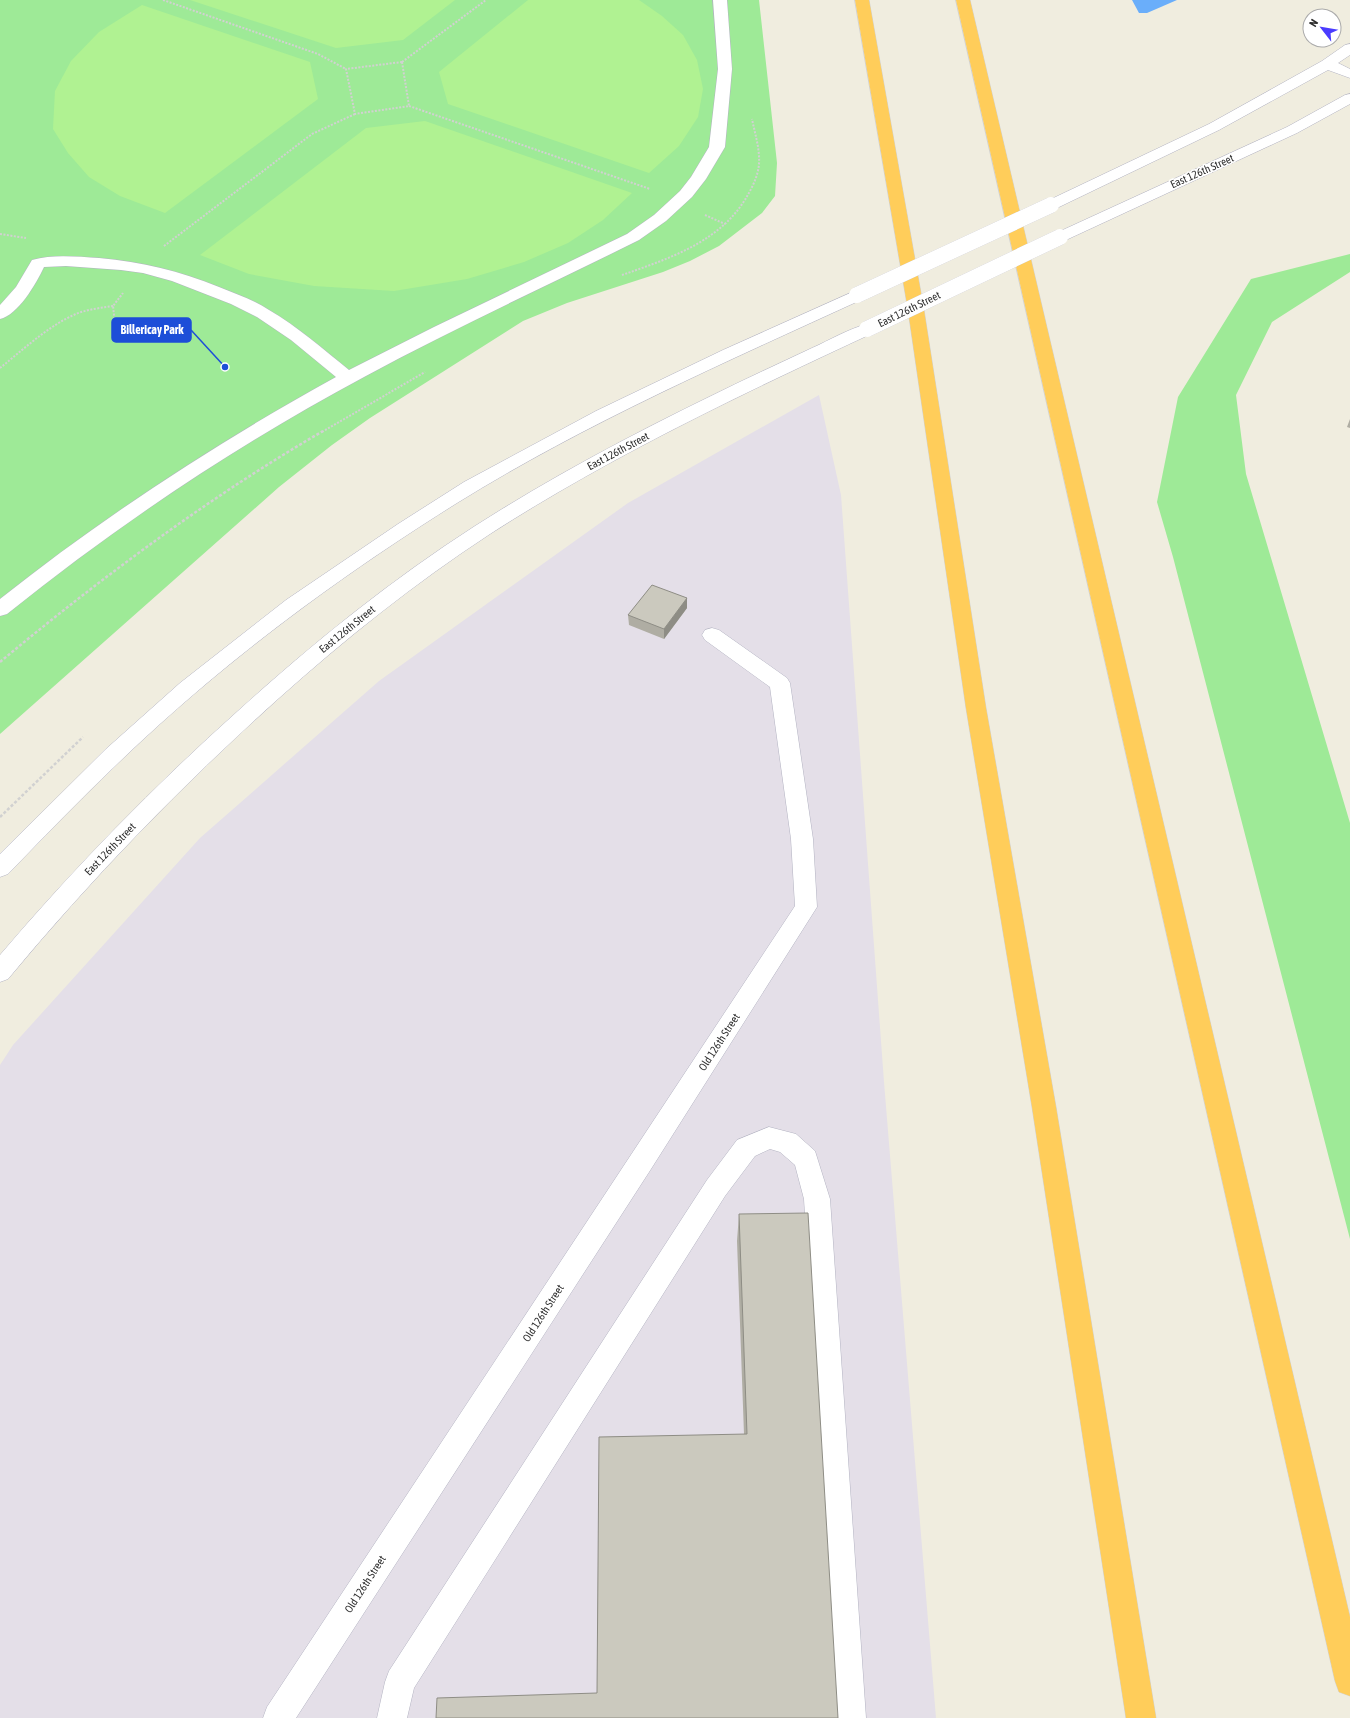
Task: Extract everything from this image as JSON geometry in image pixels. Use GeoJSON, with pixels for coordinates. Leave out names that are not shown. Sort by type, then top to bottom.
{"type":"FeatureCollection","features":[{"type":"Feature","properties":{"kind":"highway"},"geometry":{"type":"LineString","coordinates":[[862,0],[916,310],[976,708],[1044,1107],[1141,1718]]}},
{"type":"Feature","properties":{"kind":"highway"},"geometry":{"type":"LineString","coordinates":[[963,0],[1068,450],[1350,1681]]}},
{"type":"Feature","properties":{"kind":"main road"},"geometry":{"type":"LineString","coordinates":[[0,609],[101,530],[187,472],[276,418],[413,344],[632,237],[660,218],[679,201],[698,179],[717,147],[725,69],[720,0]]}},
{"type":"Feature","properties":{"kind":"main road"},"geometry":{"type":"LineString","coordinates":[[0,868],[76,790],[160,713],[252,636],[392,537],[450,499],[602,414],[682,375],[1051,205],[1214,127],[1327,64],[1350,48]]}},
{"type":"Feature","properties":{"kind":"main road"},"geometry":{"type":"LineString","coordinates":[[1327,64],[1350,74]]}},
{"type":"Feature","properties":{"kind":"main road","name":"East 126th Street"},"geometry":{"type":"LineString","coordinates":[[0,972],[71,890],[144,812],[193,764],[292,675],[401,586],[515,509],[612,453],[712,403],[1060,236],[1292,130],[1350,98]]}},
{"type":"Feature","properties":{"kind":"main road"},"geometry":{"type":"LineString","coordinates":[[0,314],[17,299],[29,283],[38,263],[66,261],[144,268],[178,277],[237,300],[263,313],[297,336],[348,378]]}},
{"type":"Feature","properties":{"kind":"main road","name":"Old 126th Street"},"geometry":{"type":"LineString","coordinates":[[278,1718],[642,1162],[806,907],[802,839],[780,683],[712,635]]}},
{"type":"Feature","properties":{"kind":"main road"},"geometry":{"type":"LineString","coordinates":[[392,1718],[400,1682],[716,1188],[746,1148],[769,1138],[787,1142],[806,1159],[817,1198],[851,1718]]}},
{"type":"Feature","properties":{"kind":"path"},"geometry":{"type":"LineString","coordinates":[[163,0],[318,54],[346,69],[402,62],[486,0]]}},
{"type":"Feature","properties":{"kind":"path"},"geometry":{"type":"LineString","coordinates":[[402,62],[409,106]]}},
{"type":"Feature","properties":{"kind":"path"},"geometry":{"type":"LineString","coordinates":[[346,69],[355,114]]}},
{"type":"Feature","properties":{"kind":"path"},"geometry":{"type":"LineString","coordinates":[[162,247],[312,134],[355,114],[409,106],[667,194],[690,209],[724,224]]}},
{"type":"Feature","properties":{"kind":"path"},"geometry":{"type":"LineString","coordinates":[[0,368],[58,324],[72,316],[88,310],[113,306],[126,290]]}},
{"type":"Feature","properties":{"kind":"path"},"geometry":{"type":"LineString","coordinates":[[113,306],[116,333]]}},
{"type":"Feature","properties":{"kind":"shaded area"},"geometry":{"type":"Polygon","coordinates":[[[819,395],[841,495],[884,1082],[936,1718],[0,1718],[0,1065],[13,1045],[200,838],[379,681],[628,503],[819,395]]]}},
{"type":"Feature","properties":{"kind":"green space"},"geometry":{"type":"Polygon","coordinates":[[[0,0],[759,0],[777,163],[775,196],[762,213],[719,246],[690,261],[663,272],[567,303],[523,321],[370,418],[332,445],[279,487],[0,734],[0,0]]]}},
{"type":"Feature","properties":{"kind":"green space"},"geometry":{"type":"Polygon","coordinates":[[[190,0],[455,0],[403,40],[336,48],[190,0]]]}},
{"type":"Feature","properties":{"kind":"green space"},"geometry":{"type":"Polygon","coordinates":[[[528,0],[639,0],[662,16],[683,35],[697,60],[703,89],[698,117],[679,146],[649,173],[448,104],[439,72],[528,0]]]}},
{"type":"Feature","properties":{"kind":"green space"},"geometry":{"type":"Polygon","coordinates":[[[142,5],[310,62],[318,99],[165,213],[120,196],[89,177],[68,153],[53,129],[55,91],[71,61],[99,32],[142,5]]]}},
{"type":"Feature","properties":{"kind":"green space"},"geometry":{"type":"Polygon","coordinates":[[[425,121],[632,193],[603,220],[568,243],[524,262],[467,279],[394,291],[314,286],[249,274],[200,255],[366,128],[425,121]]]}},
{"type":"Feature","properties":{"kind":"green space"},"geometry":{"type":"Polygon","coordinates":[[[1350,254],[1350,272],[1272,322],[1236,395],[1246,474],[1350,823],[1350,1239],[1173,557],[1157,502],[1178,397],[1251,279],[1350,254]]]}},
{"type":"Feature","properties":{"kind":"water"},"geometry":{"type":"Polygon","coordinates":[[[1132,0],[1177,0],[1147,13],[1139,13],[1132,0]]]}},
{"type":"Feature","properties":{"kind":"building"},"geometry":{"type":"Polygon","coordinates":[[[652,585],[687,598],[664,629],[628,615],[652,585]]]}},
{"type":"Feature","properties":{"kind":"building"},"geometry":{"type":"Polygon","coordinates":[[[808,1213],[838,1718],[436,1718],[437,1698],[597,1693],[599,1437],[747,1434],[739,1214],[808,1213]]]}},
{"type":"Feature","properties":{"kind":"place","name":"Billericay Park"},"geometry":{"type":"Point","coordinates":[225,367]}}]}
